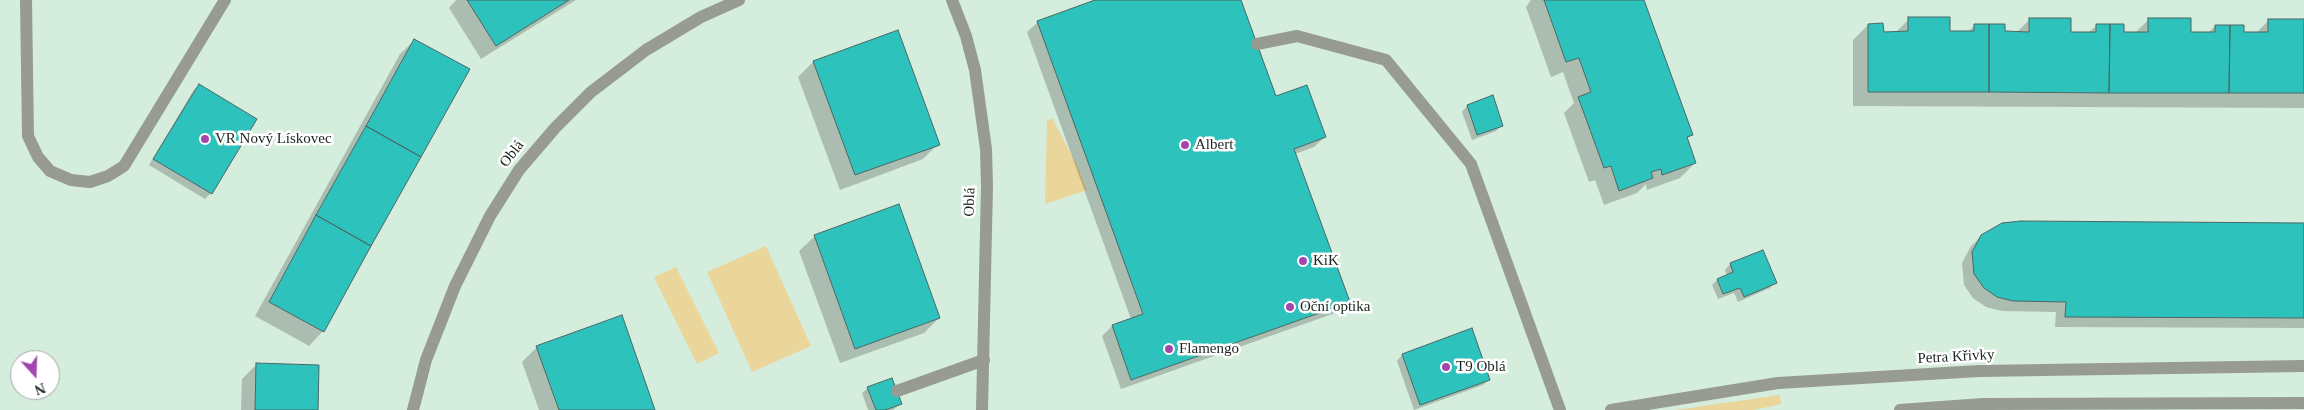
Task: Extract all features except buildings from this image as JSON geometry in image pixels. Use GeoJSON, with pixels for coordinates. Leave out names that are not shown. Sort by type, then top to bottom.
{"type":"FeatureCollection","features":[{"type":"Feature","properties":{"kind":"street"},"geometry":{"type":"LineString","coordinates":[[26,0],[28,136],[38,157],[50,170],[71,180],[90,182],[108,176],[124,166],[225,0]]}},
{"type":"Feature","properties":{"kind":"street","name":"Oblá"},"geometry":{"type":"LineString","coordinates":[[413,410],[426,360],[455,286],[490,216],[519,170],[555,128],[599,86],[646,50],[701,17],[739,0]]}},
{"type":"Feature","properties":{"kind":"street","name":"Oblá"},"geometry":{"type":"LineString","coordinates":[[952,0],[966,36],[975,70],[986,148],[988,186],[982,410]]}},
{"type":"Feature","properties":{"kind":"street"},"geometry":{"type":"LineString","coordinates":[[1257,44],[1297,36],[1386,60],[1392,67],[1471,164],[1560,410]]}},
{"type":"Feature","properties":{"kind":"street"},"geometry":{"type":"LineString","coordinates":[[897,391],[984,360]]}},
{"type":"Feature","properties":{"kind":"street","name":"Petra Křivky"},"geometry":{"type":"LineString","coordinates":[[1611,410],[1798,382],[1979,371],[2304,366]]}},
{"type":"Feature","properties":{"kind":"street"},"geometry":{"type":"LineString","coordinates":[[1900,410],[1983,404],[2304,403]]}},
{"type":"Feature","properties":{"kind":"shaded area"},"geometry":{"type":"Polygon","coordinates":[[[1052,118],[1077,165],[1087,190],[1045,204],[1047,121],[1052,118]]]}},
{"type":"Feature","properties":{"kind":"shaded area"},"geometry":{"type":"Polygon","coordinates":[[[766,246],[811,346],[752,372],[707,272],[766,246]]]}},
{"type":"Feature","properties":{"kind":"shaded area"},"geometry":{"type":"Polygon","coordinates":[[[676,267],[719,353],[697,364],[654,277],[676,267]]]}},
{"type":"Feature","properties":{"kind":"shaded area"},"geometry":{"type":"Polygon","coordinates":[[[1780,395],[1781,404],[1754,410],[1675,410],[1780,395]]]}},
{"type":"Feature","properties":{"kind":"place","name":"VR Nový Lískovec"},"geometry":{"type":"Point","coordinates":[205,139]}},
{"type":"Feature","properties":{"kind":"place","name":"Albert"},"geometry":{"type":"Point","coordinates":[1185,145]}},
{"type":"Feature","properties":{"kind":"place","name":"KiK"},"geometry":{"type":"Point","coordinates":[1303,261]}},
{"type":"Feature","properties":{"kind":"place","name":"Oční optika"},"geometry":{"type":"Point","coordinates":[1290,307]}},
{"type":"Feature","properties":{"kind":"place","name":"Flamengo"},"geometry":{"type":"Point","coordinates":[1169,349]}},
{"type":"Feature","properties":{"kind":"place","name":"T9 Oblá"},"geometry":{"type":"Point","coordinates":[1446,367]}}]}
